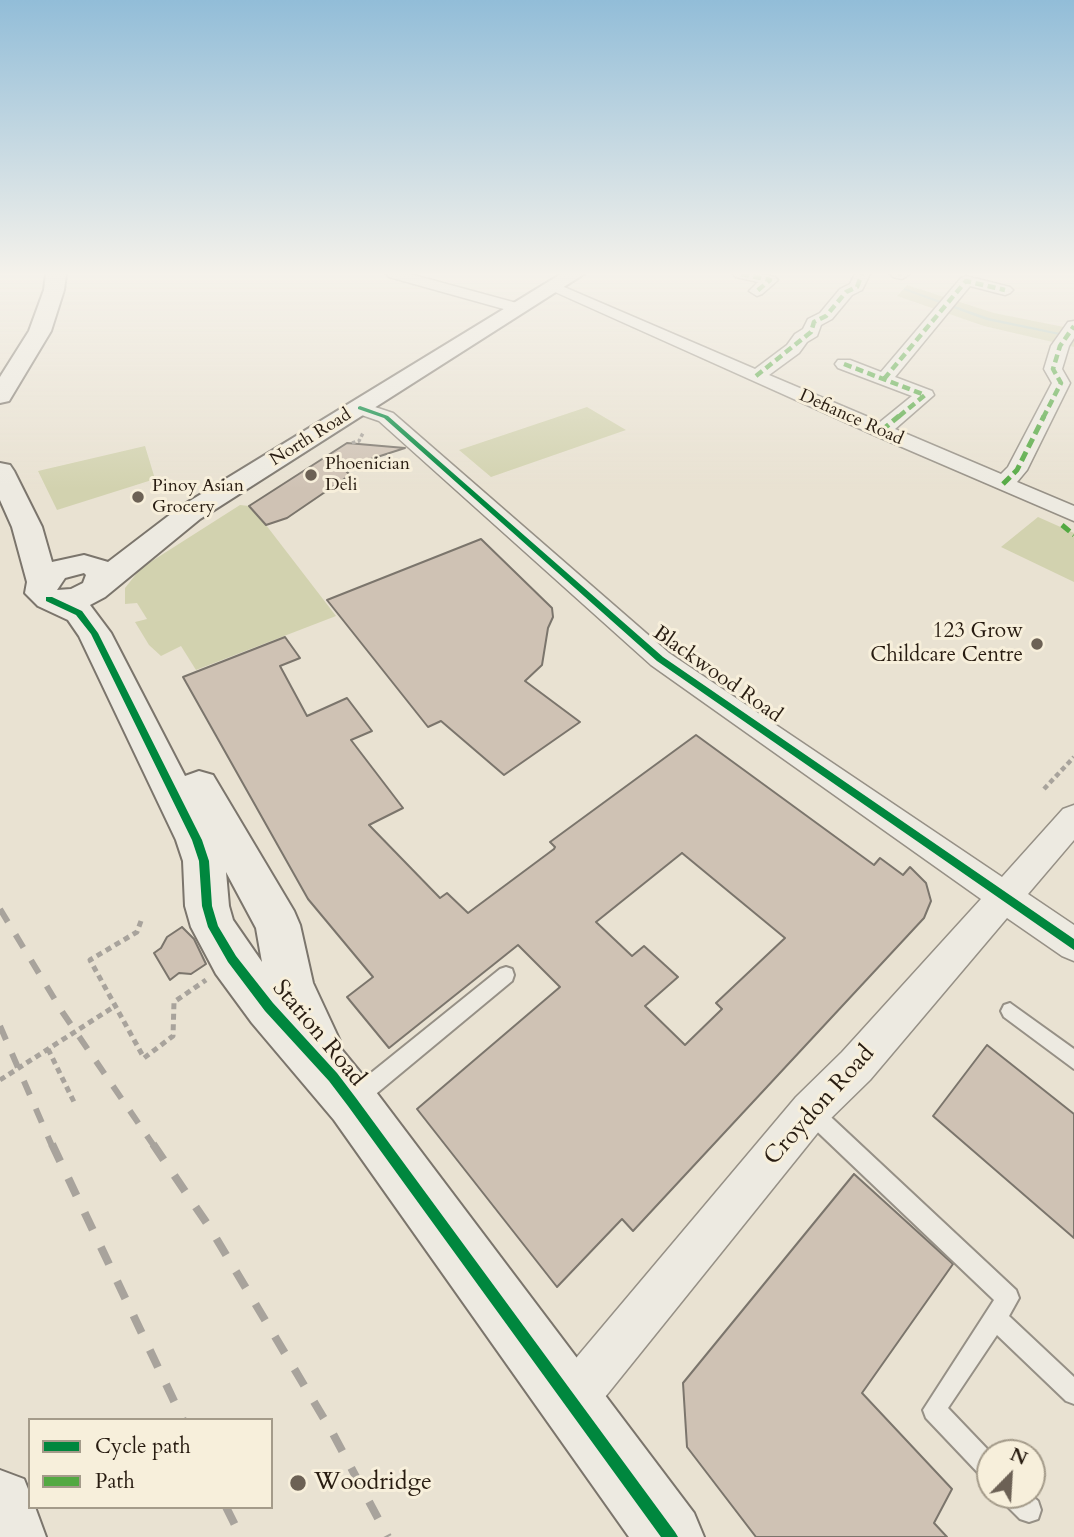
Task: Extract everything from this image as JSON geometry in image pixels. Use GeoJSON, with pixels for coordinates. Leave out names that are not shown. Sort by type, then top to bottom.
{"type":"FeatureCollection","features":[{"type":"Feature","properties":{"kind":"street"},"geometry":{"type":"LineString","coordinates":[[0,396],[31,346]]}},
{"type":"Feature","properties":{"kind":"street","name":"North Road"},"geometry":{"type":"LineString","coordinates":[[46,590],[74,599],[90,593],[92,574],[458,346]]}},
{"type":"Feature","properties":{"kind":"street","name":"Defiance Road"},"geometry":{"type":"LineString","coordinates":[[687,346],[1074,514]]}},
{"type":"Feature","properties":{"kind":"street"},"geometry":{"type":"LineString","coordinates":[[756,376],[794,346]]}},
{"type":"Feature","properties":{"kind":"street"},"geometry":{"type":"LineString","coordinates":[[884,379],[912,346]]}},
{"type":"Feature","properties":{"kind":"street"},"geometry":{"type":"LineString","coordinates":[[1003,484],[1017,470],[1061,383],[1053,369],[1060,346]]}},
{"type":"Feature","properties":{"kind":"street"},"geometry":{"type":"LineString","coordinates":[[844,364],[925,395],[881,431]]}},
{"type":"Feature","properties":{"kind":"street","name":"Blackwood Road"},"geometry":{"type":"LineString","coordinates":[[360,408],[386,417],[660,659],[1074,945]]}},
{"type":"Feature","properties":{"kind":"street"},"geometry":{"type":"LineString","coordinates":[[0,471],[27,527],[46,590]]}},
{"type":"Feature","properties":{"kind":"street"},"geometry":{"type":"LineString","coordinates":[[27,527],[60,555],[92,574]]}},
{"type":"Feature","properties":{"kind":"street","name":"Station Road"},"geometry":{"type":"LineString","coordinates":[[92,574],[106,612],[229,842],[278,925],[297,1004],[342,1090]]}},
{"type":"Feature","properties":{"kind":"street","name":"Station Road"},"geometry":{"type":"LineString","coordinates":[[46,590],[79,613],[94,633],[197,839],[204,861],[206,906],[213,927],[232,958],[269,1007],[342,1090],[670,1537]]}},
{"type":"Feature","properties":{"kind":"street","name":"Croydon Road"},"geometry":{"type":"LineString","coordinates":[[572,1400],[810,1111],[856,1066],[1074,818]]}},
{"type":"Feature","properties":{"kind":"street"},"geometry":{"type":"LineString","coordinates":[[232,958],[261,948],[271,940],[278,925]]}},
{"type":"Feature","properties":{"kind":"street"},"geometry":{"type":"LineString","coordinates":[[0,1503],[12,1537]]}},
{"type":"Feature","properties":{"kind":"lane"},"geometry":{"type":"LineString","coordinates":[[342,1090],[506,975]]}},
{"type":"Feature","properties":{"kind":"lane"},"geometry":{"type":"LineString","coordinates":[[1010,1011],[1074,1060]]}},
{"type":"Feature","properties":{"kind":"lane"},"geometry":{"type":"LineString","coordinates":[[810,1111],[1008,1298],[934,1410],[976,1454]]}},
{"type":"Feature","properties":{"kind":"lane"},"geometry":{"type":"LineString","coordinates":[[995,1318],[1074,1393]]}},
{"type":"Feature","properties":{"kind":"path"},"geometry":{"type":"LineString","coordinates":[[1044,789],[1074,757]]}},
{"type":"Feature","properties":{"kind":"path"},"geometry":{"type":"LineString","coordinates":[[141,921],[137,932],[90,960],[142,1055]]}},
{"type":"Feature","properties":{"kind":"path"},"geometry":{"type":"LineString","coordinates":[[0,1080],[49,1051],[115,1006]]}},
{"type":"Feature","properties":{"kind":"path"},"geometry":{"type":"LineString","coordinates":[[49,1051],[74,1101]]}},
{"type":"Feature","properties":{"kind":"green space"},"geometry":{"type":"Polygon","coordinates":[[[587,407],[626,430],[491,477],[459,450],[587,407]]]}},
{"type":"Feature","properties":{"kind":"green space"},"geometry":{"type":"Polygon","coordinates":[[[145,446],[155,479],[57,510],[38,471],[145,446]]]}},
{"type":"Feature","properties":{"kind":"green space"},"geometry":{"type":"Polygon","coordinates":[[[240,505],[249,506],[266,525],[336,616],[196,670],[181,646],[161,656],[149,645],[135,622],[147,619],[137,603],[125,604],[125,588],[141,568],[240,505]]]}},
{"type":"Feature","properties":{"kind":"green space"},"geometry":{"type":"Polygon","coordinates":[[[1038,517],[1074,533],[1074,582],[1001,547],[1038,517]]]}},
{"type":"Feature","properties":{"kind":"building"},"geometry":{"type":"Polygon","coordinates":[[[347,443],[405,448],[343,468],[350,475],[287,518],[266,525],[249,506],[347,443]]]}},
{"type":"Feature","properties":{"kind":"building"},"geometry":{"type":"Polygon","coordinates":[[[481,539],[552,608],[553,617],[548,628],[542,665],[525,681],[580,722],[504,775],[441,721],[428,727],[327,600],[481,539]]]}},
{"type":"Feature","properties":{"kind":"building"},"geometry":{"type":"Polygon","coordinates":[[[285,637],[300,658],[280,666],[307,716],[347,698],[372,731],[351,740],[403,808],[369,825],[440,898],[447,893],[468,913],[554,849],[550,842],[696,735],[874,865],[880,858],[903,875],[910,867],[926,883],[931,901],[924,918],[633,1231],[622,1219],[557,1287],[417,1109],[560,987],[518,945],[389,1048],[347,997],[373,977],[308,899],[183,677],[285,637]],[[682,853],[596,922],[632,956],[644,946],[678,977],[645,1006],[685,1045],[722,1009],[716,1003],[785,938],[682,853]]]}},
{"type":"Feature","properties":{"kind":"building"},"geometry":{"type":"Polygon","coordinates":[[[182,927],[194,939],[206,964],[191,974],[179,973],[170,980],[154,953],[161,948],[167,937],[182,927]]]}},
{"type":"Feature","properties":{"kind":"building"},"geometry":{"type":"Polygon","coordinates":[[[987,1045],[1074,1114],[1074,1238],[933,1116],[987,1045]]]}},
{"type":"Feature","properties":{"kind":"building"},"geometry":{"type":"Polygon","coordinates":[[[854,1174],[953,1264],[862,1393],[952,1489],[934,1523],[947,1537],[756,1537],[687,1447],[683,1383],[854,1174]]]}},
{"type":"Feature","properties":{"kind":"railway"},"geometry":{"type":"LineString","coordinates":[[0,909],[63,1013],[154,1146]]}},
{"type":"Feature","properties":{"kind":"railway"},"geometry":{"type":"LineString","coordinates":[[0,1026],[52,1146]]}},
{"type":"Feature","properties":{"kind":"railway"},"geometry":{"type":"LineString","coordinates":[[52,1144],[182,1418]]}},
{"type":"Feature","properties":{"kind":"railway"},"geometry":{"type":"LineString","coordinates":[[153,1144],[210,1228],[332,1432],[388,1537]]}},
{"type":"Feature","properties":{"kind":"railway"},"geometry":{"type":"LineString","coordinates":[[227,1509],[241,1537]]}},
{"type":"Feature","properties":{"kind":"marked path"},"geometry":{"type":"LineString","coordinates":[[756,376],[795,346]]}},
{"type":"Feature","properties":{"kind":"marked path"},"geometry":{"type":"LineString","coordinates":[[884,379],[912,346]]}},
{"type":"Feature","properties":{"kind":"marked path"},"geometry":{"type":"LineString","coordinates":[[1003,484],[1017,470],[1061,383],[1053,369],[1060,346]]}},
{"type":"Feature","properties":{"kind":"marked path"},"geometry":{"type":"LineString","coordinates":[[844,364],[925,395],[881,431]]}},
{"type":"Feature","properties":{"kind":"marked path"},"geometry":{"type":"LineString","coordinates":[[1062,525],[1074,535]]}},
{"type":"Feature","properties":{"kind":"cycle path"},"geometry":{"type":"LineString","coordinates":[[360,408],[386,417],[660,659],[1074,945]]}},
{"type":"Feature","properties":{"kind":"cycle path"},"geometry":{"type":"LineString","coordinates":[[49,599],[79,613],[94,633],[197,840],[204,861],[207,906],[213,927],[232,959],[269,1007],[333,1077],[352,1102],[670,1537]]}},
{"type":"Feature","properties":{"kind":"place","name":"Phoenician Deli"},"geometry":{"type":"Point","coordinates":[311,475]}},
{"type":"Feature","properties":{"kind":"place","name":"Pinoy Asian Grocery"},"geometry":{"type":"Point","coordinates":[138,497]}},
{"type":"Feature","properties":{"kind":"place","name":"123 Grow Childcare Centre"},"geometry":{"type":"Point","coordinates":[1037,644]}},
{"type":"Feature","properties":{"kind":"place","name":"Woodridge"},"geometry":{"type":"Point","coordinates":[298,1483]}}]}
